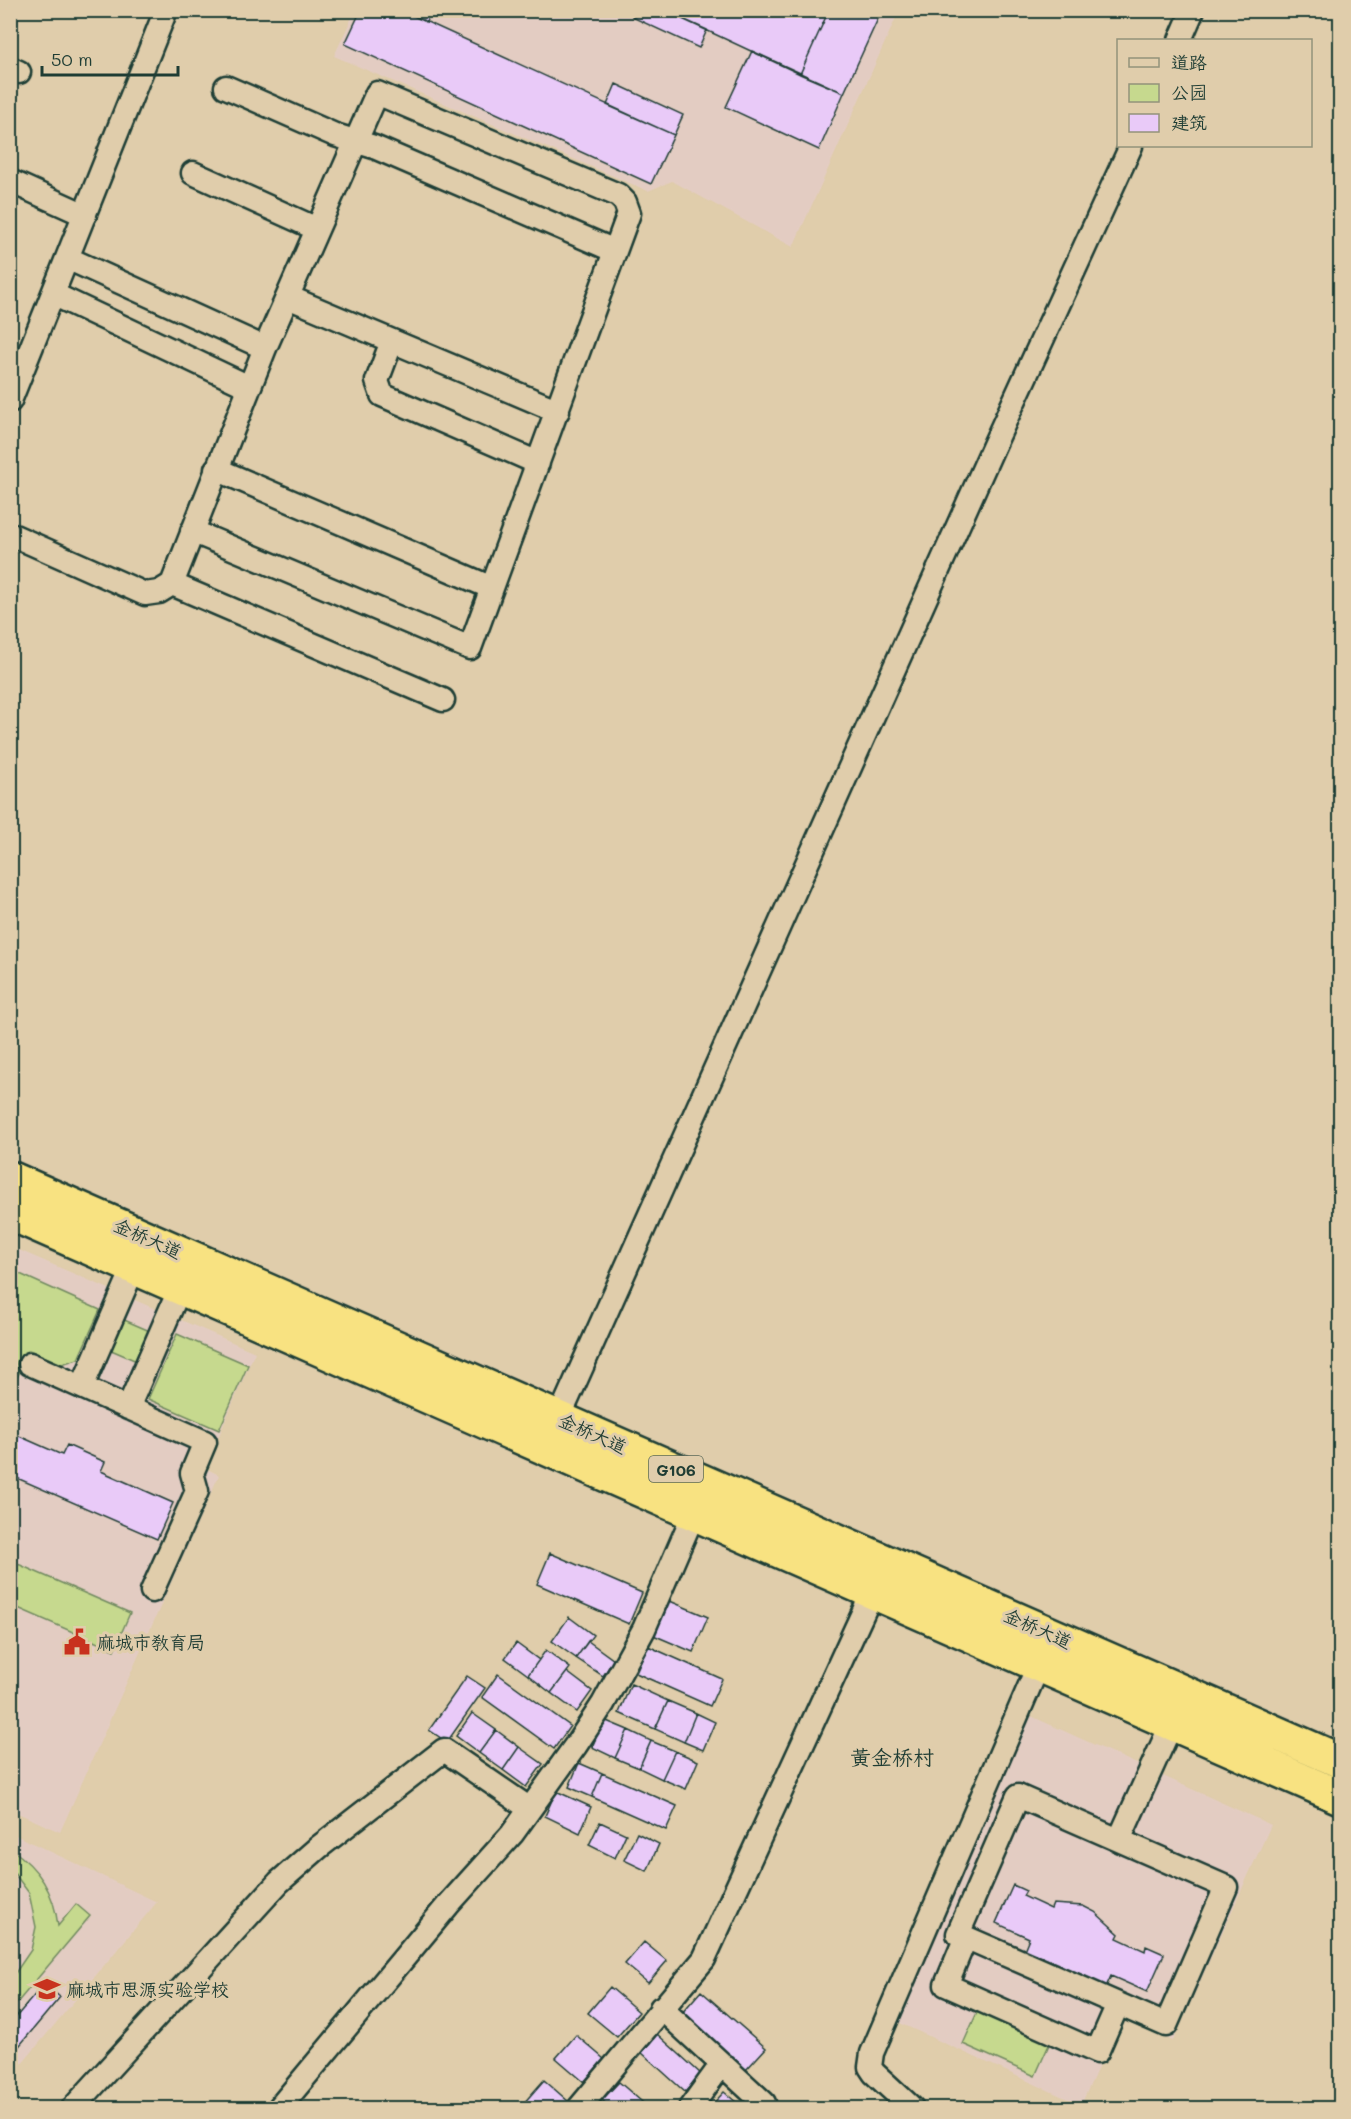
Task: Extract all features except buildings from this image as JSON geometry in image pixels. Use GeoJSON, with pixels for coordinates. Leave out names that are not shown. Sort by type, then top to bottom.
{"type":"FeatureCollection","features":[{"type":"Feature","properties":{"kind":"highway","name":"金桥大道"},"geometry":{"type":"LineString","coordinates":[[10,1178],[1341,1761]]}},
{"type":"Feature","properties":{"kind":"highway","name":"金桥大道"},"geometry":{"type":"LineString","coordinates":[[13,1221],[134,1267],[1341,1797]]}},
{"type":"Feature","properties":{"kind":"street"},"geometry":{"type":"LineString","coordinates":[[10,401],[15,376],[53,294],[166,10]]}},
{"type":"Feature","properties":{"kind":"street"},"geometry":{"type":"LineString","coordinates":[[1180,39],[1193,10]]}},
{"type":"Feature","properties":{"kind":"street"},"geometry":{"type":"LineString","coordinates":[[226,87],[334,135],[374,147],[615,251]]}},
{"type":"Feature","properties":{"kind":"street"},"geometry":{"type":"LineString","coordinates":[[10,534],[145,594],[159,592],[172,584],[192,531],[216,469],[265,348],[376,93],[618,195],[625,202],[628,213],[615,251],[470,648],[192,531]]}},
{"type":"Feature","properties":{"kind":"street"},"geometry":{"type":"LineString","coordinates":[[560,1418],[995,443],[1131,147]]}},
{"type":"Feature","properties":{"kind":"street"},"geometry":{"type":"LineString","coordinates":[[193,173],[317,229]]}},
{"type":"Feature","properties":{"kind":"street"},"geometry":{"type":"LineString","coordinates":[[10,181],[85,215]]}},
{"type":"Feature","properties":{"kind":"street"},"geometry":{"type":"LineString","coordinates":[[67,258],[265,348]]}},
{"type":"Feature","properties":{"kind":"street"},"geometry":{"type":"LineString","coordinates":[[53,294],[249,387]]}},
{"type":"Feature","properties":{"kind":"street"},"geometry":{"type":"LineString","coordinates":[[288,297],[558,411]]}},
{"type":"Feature","properties":{"kind":"street"},"geometry":{"type":"LineString","coordinates":[[392,341],[377,381],[382,395],[538,463]]}},
{"type":"Feature","properties":{"kind":"street"},"geometry":{"type":"LineString","coordinates":[[216,469],[492,588]]}},
{"type":"Feature","properties":{"kind":"street"},"geometry":{"type":"LineString","coordinates":[[172,584],[443,700]]}},
{"type":"Feature","properties":{"kind":"street"},"geometry":{"type":"LineString","coordinates":[[81,1387],[134,1267]]}},
{"type":"Feature","properties":{"kind":"street"},"geometry":{"type":"LineString","coordinates":[[128,1408],[180,1288]]}},
{"type":"Feature","properties":{"kind":"street"},"geometry":{"type":"LineString","coordinates":[[30,1364],[205,1442],[192,1473],[197,1491],[152,1591]]}},
{"type":"Feature","properties":{"kind":"street"},"geometry":{"type":"LineString","coordinates":[[279,2109],[448,1905],[512,1834],[587,1729],[644,1629],[694,1513]]}},
{"type":"Feature","properties":{"kind":"street"},"geometry":{"type":"LineString","coordinates":[[579,2109],[704,1959],[873,1591]]}},
{"type":"Feature","properties":{"kind":"street"},"geometry":{"type":"LineString","coordinates":[[912,2109],[874,2073],[870,2059],[1039,1664]]}},
{"type":"Feature","properties":{"kind":"street"},"geometry":{"type":"LineString","coordinates":[[1119,1840],[1172,1723]]}},
{"type":"Feature","properties":{"kind":"street"},"geometry":{"type":"LineString","coordinates":[[73,2109],[279,1882],[319,1847],[444,1750],[530,1809]]}},
{"type":"Feature","properties":{"kind":"street"},"geometry":{"type":"LineString","coordinates":[[1018,1796],[1226,1887],[1166,2025],[966,1937],[958,1934],[1018,1796]]}},
{"type":"Feature","properties":{"kind":"street"},"geometry":{"type":"LineString","coordinates":[[966,1937],[946,1985],[1097,2052],[1118,2004]]}},
{"type":"Feature","properties":{"kind":"street"},"geometry":{"type":"LineString","coordinates":[[661,2008],[764,2103]]}},
{"type":"Feature","properties":{"kind":"street"},"geometry":{"type":"LineString","coordinates":[[690,2109],[722,2064]]}},
{"type":"Feature","properties":{"kind":"shaded area"},"geometry":{"type":"Polygon","coordinates":[[[355,11],[899,11],[793,247],[672,181],[648,191],[334,56],[355,11]]]}},
{"type":"Feature","properties":{"kind":"shaded area","name":"麻城市教育局"},"geometry":{"type":"Polygon","coordinates":[[[12,1247],[255,1352],[205,1468],[219,1475],[60,1832],[11,1810],[12,1247]]]}},
{"type":"Feature","properties":{"kind":"shaded area"},"geometry":{"type":"Polygon","coordinates":[[[1031,1716],[1271,1825],[1173,2041],[1121,2017],[1081,2105],[893,2020],[1031,1716]]]}},
{"type":"Feature","properties":{"kind":"shaded area","name":"麻城市思源实验学校"},"geometry":{"type":"Polygon","coordinates":[[[11,1833],[157,1902],[11,2077],[11,1833]]]}},
{"type":"Feature","properties":{"kind":"green space"},"geometry":{"type":"Polygon","coordinates":[[[11,1270],[100,1310],[78,1359],[62,1364],[29,1350],[11,1392],[11,1270]]]}},
{"type":"Feature","properties":{"kind":"green space"},"geometry":{"type":"Polygon","coordinates":[[[122,1319],[152,1332],[139,1362],[109,1349],[122,1319]]]}},
{"type":"Feature","properties":{"kind":"green space"},"geometry":{"type":"Polygon","coordinates":[[[177,1334],[248,1365],[219,1430],[148,1399],[177,1334]]]}},
{"type":"Feature","properties":{"kind":"green space"},"geometry":{"type":"Polygon","coordinates":[[[11,1561],[130,1613],[114,1650],[11,1605],[11,1561]]]}},
{"type":"Feature","properties":{"kind":"green space"},"geometry":{"type":"Polygon","coordinates":[[[11,1849],[30,1864],[43,1882],[53,1902],[58,1926],[76,1904],[90,1916],[11,2010],[11,1979],[31,1950],[36,1927],[29,1893],[11,1869],[11,1849]]]}},
{"type":"Feature","properties":{"kind":"green space"},"geometry":{"type":"Polygon","coordinates":[[[980,2006],[1052,2038],[1035,2076],[963,2044],[980,2006]]]}},
{"type":"Feature","properties":{"kind":"place","name":"麻城市教育局"},"geometry":{"type":"Point","coordinates":[77,1642]}},
{"type":"Feature","properties":{"kind":"place","name":"麻城市思源实验学校"},"geometry":{"type":"Point","coordinates":[47,1989]}},
{"type":"Feature","properties":{"kind":"district","name":"黄金桥村"},"geometry":{"type":"Point","coordinates":[892,1756]}}]}
